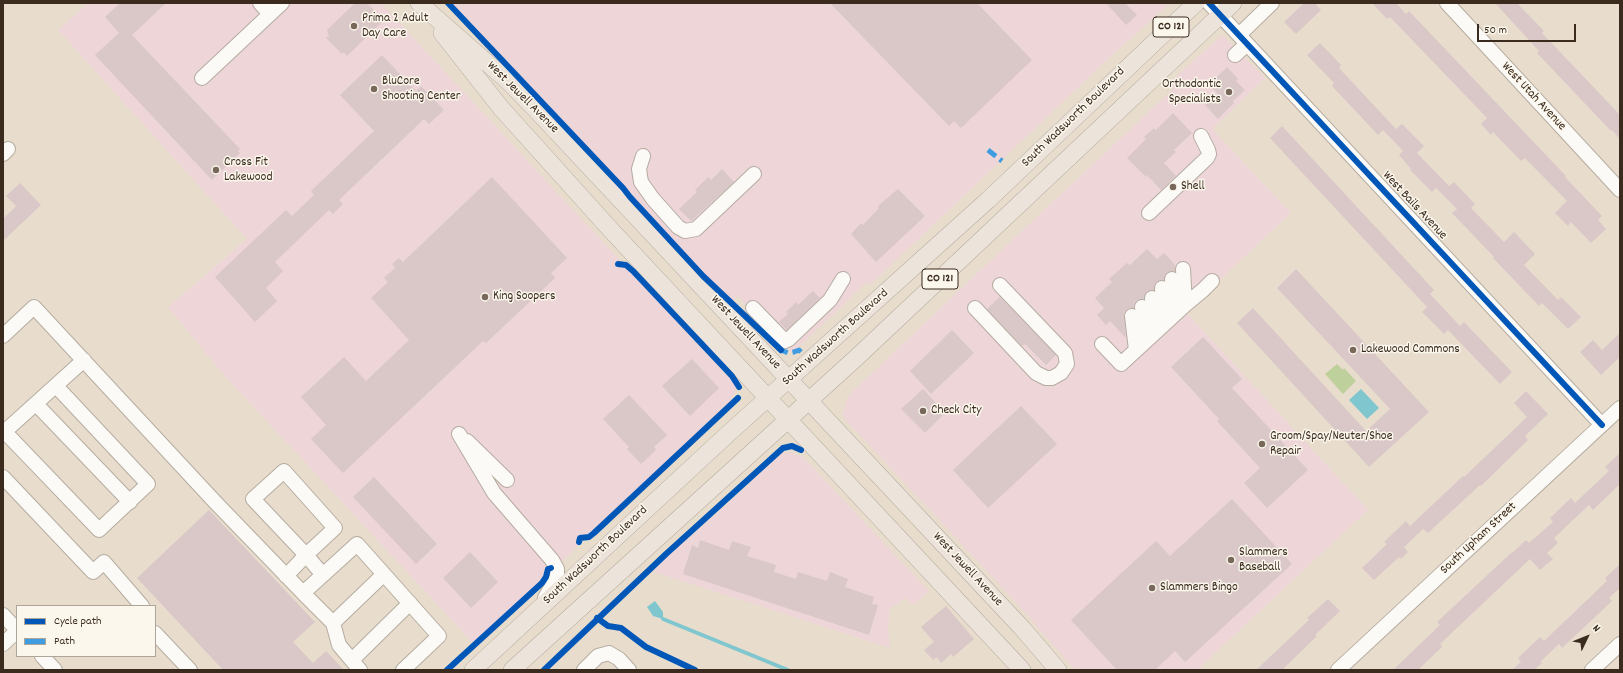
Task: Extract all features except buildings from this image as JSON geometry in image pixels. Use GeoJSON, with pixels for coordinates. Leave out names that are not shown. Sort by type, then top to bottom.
{"type":"FeatureCollection","features":[{"type":"Feature","properties":{"kind":"main road","name":"South Wadsworth Boulevard"},"geometry":{"type":"LineString","coordinates":[[474,670],[767,399],[988,200],[1196,3]]}},
{"type":"Feature","properties":{"kind":"main road","name":"South Wadsworth Boulevard"},"geometry":{"type":"LineString","coordinates":[[512,670],[937,282],[1215,9],[1232,3]]}},
{"type":"Feature","properties":{"kind":"main road","name":"West Jewell Avenue"},"geometry":{"type":"LineString","coordinates":[[421,5],[520,93],[1022,628],[1058,670]]}},
{"type":"Feature","properties":{"kind":"main road","name":"West Jewell Avenue"},"geometry":{"type":"LineString","coordinates":[[421,5],[500,108],[767,399],[1022,670]]}},
{"type":"Feature","properties":{"kind":"street"},"geometry":{"type":"LineString","coordinates":[[260,3],[270,14]]}},
{"type":"Feature","properties":{"kind":"street"},"geometry":{"type":"LineString","coordinates":[[202,78],[282,3]]}},
{"type":"Feature","properties":{"kind":"street"},"geometry":{"type":"LineString","coordinates":[[1235,55],[1243,39],[1272,3]]}},
{"type":"Feature","properties":{"kind":"street","name":"West Utah Avenue"},"geometry":{"type":"LineString","coordinates":[[1447,3],[1620,190]]}},
{"type":"Feature","properties":{"kind":"street","name":"West Bails Avenue"},"geometry":{"type":"LineString","coordinates":[[1215,9],[1602,425]]}},
{"type":"Feature","properties":{"kind":"street"},"geometry":{"type":"LineString","coordinates":[[1149,213],[1210,154],[1201,136]]}},
{"type":"Feature","properties":{"kind":"street"},"geometry":{"type":"LineString","coordinates":[[643,156],[639,169],[641,182],[653,199],[678,227],[685,231],[696,229],[754,174]]}},
{"type":"Feature","properties":{"kind":"street"},"geometry":{"type":"LineString","coordinates":[[1183,269],[1185,305]]}},
{"type":"Feature","properties":{"kind":"street"},"geometry":{"type":"LineString","coordinates":[[753,308],[785,341],[789,339],[830,300],[844,279]]}},
{"type":"Feature","properties":{"kind":"street"},"geometry":{"type":"LineString","coordinates":[[1102,344],[1121,364],[1212,281]]}},
{"type":"Feature","properties":{"kind":"street"},"geometry":{"type":"LineString","coordinates":[[975,308],[1036,374],[1046,378],[1052,378],[1061,373],[1067,364],[1064,354],[1000,285]]}},
{"type":"Feature","properties":{"kind":"street"},"geometry":{"type":"LineString","coordinates":[[1152,298],[1174,315]]}},
{"type":"Feature","properties":{"kind":"street"},"geometry":{"type":"LineString","coordinates":[[1150,337],[1152,298]]}},
{"type":"Feature","properties":{"kind":"street"},"geometry":{"type":"LineString","coordinates":[[1150,337],[1152,298]]}},
{"type":"Feature","properties":{"kind":"street"},"geometry":{"type":"LineString","coordinates":[[3,336],[34,307],[286,576],[333,623],[339,645],[356,665],[410,603]]}},
{"type":"Feature","properties":{"kind":"street"},"geometry":{"type":"LineString","coordinates":[[56,386],[148,484],[99,530],[4,433],[84,360]]}},
{"type":"Feature","properties":{"kind":"street"},"geometry":{"type":"LineString","coordinates":[[36,404],[130,502]]}},
{"type":"Feature","properties":{"kind":"street","name":"South Upham Street"},"geometry":{"type":"LineString","coordinates":[[1338,670],[1620,408]]}},
{"type":"Feature","properties":{"kind":"street"},"geometry":{"type":"LineString","coordinates":[[508,480],[459,434],[494,493],[552,560],[557,569],[558,577],[551,590],[535,612]]}},
{"type":"Feature","properties":{"kind":"street"},"geometry":{"type":"LineString","coordinates":[[286,576],[306,555],[335,528],[284,471],[253,499],[306,555],[323,575]]}},
{"type":"Feature","properties":{"kind":"street"},"geometry":{"type":"LineString","coordinates":[[3,477],[93,572],[104,562],[141,605]]}},
{"type":"Feature","properties":{"kind":"street"},"geometry":{"type":"LineString","coordinates":[[303,593],[357,544],[439,636],[403,670]]}},
{"type":"Feature","properties":{"kind":"street"},"geometry":{"type":"LineString","coordinates":[[333,623],[384,574]]}},
{"type":"Feature","properties":{"kind":"street"},"geometry":{"type":"LineString","coordinates":[[3,615],[16,629]]}},
{"type":"Feature","properties":{"kind":"street"},"geometry":{"type":"LineString","coordinates":[[3,644],[16,631]]}},
{"type":"Feature","properties":{"kind":"street"},"geometry":{"type":"LineString","coordinates":[[156,634],[190,670]]}},
{"type":"Feature","properties":{"kind":"street"},"geometry":{"type":"LineString","coordinates":[[1592,670],[1620,644]]}},
{"type":"Feature","properties":{"kind":"street"},"geometry":{"type":"LineString","coordinates":[[588,669],[598,656],[609,653],[619,659],[629,670]]}},
{"type":"Feature","properties":{"kind":"street"},"geometry":{"type":"LineString","coordinates":[[43,657],[55,670]]}},
{"type":"Feature","properties":{"kind":"shaded area"},"geometry":{"type":"Polygon","coordinates":[[[88,3],[381,3],[734,383],[737,388],[731,400],[541,581],[473,643],[222,373],[168,307],[247,239],[58,30],[88,3]]]}},
{"type":"Feature","properties":{"kind":"shaded area"},"geometry":{"type":"Polygon","coordinates":[[[450,3],[1170,3],[1107,60],[870,285],[867,282],[792,353],[738,296],[732,302],[450,3]]]}},
{"type":"Feature","properties":{"kind":"shaded area"},"geometry":{"type":"Polygon","coordinates":[[[1222,35],[1265,78],[1212,129],[1291,213],[1186,312],[1368,510],[1197,670],[1075,670],[1013,599],[842,416],[848,396],[1173,89],[1169,83],[1222,35]]]}},
{"type":"Feature","properties":{"kind":"shaded area"},"geometry":{"type":"Polygon","coordinates":[[[790,452],[804,458],[929,591],[914,605],[905,598],[890,608],[888,628],[890,648],[651,571],[724,507],[782,453],[790,452]]]}},
{"type":"Feature","properties":{"kind":"green space"},"geometry":{"type":"Polygon","coordinates":[[[1337,364],[1343,370],[1344,368],[1356,381],[1343,394],[1325,374],[1337,364]]]}},
{"type":"Feature","properties":{"kind":"water"},"geometry":{"type":"Polygon","coordinates":[[[1361,389],[1379,408],[1367,419],[1349,400],[1361,389]]]}},
{"type":"Feature","properties":{"kind":"water"},"geometry":{"type":"Polygon","coordinates":[[[655,601],[663,612],[663,619],[653,616],[647,607],[655,601]]]}},
{"type":"Feature","properties":{"kind":"waterway"},"geometry":{"type":"LineString","coordinates":[[663,619],[788,670]]}},
{"type":"Feature","properties":{"kind":"marked path"},"geometry":{"type":"LineString","coordinates":[[988,150],[1002,161]]}},
{"type":"Feature","properties":{"kind":"marked path"},"geometry":{"type":"LineString","coordinates":[[779,352],[781,350],[788,353],[799,350],[801,352]]}},
{"type":"Feature","properties":{"kind":"cycle path"},"geometry":{"type":"LineString","coordinates":[[448,3],[623,188],[703,276],[781,350]]}},
{"type":"Feature","properties":{"kind":"cycle path"},"geometry":{"type":"LineString","coordinates":[[1209,3],[1602,425]]}},
{"type":"Feature","properties":{"kind":"cycle path"},"geometry":{"type":"LineString","coordinates":[[618,264],[626,265],[633,271],[732,376],[739,387]]}},
{"type":"Feature","properties":{"kind":"cycle path"},"geometry":{"type":"LineString","coordinates":[[579,542],[580,538],[589,537],[594,533],[738,398]]}},
{"type":"Feature","properties":{"kind":"cycle path"},"geometry":{"type":"LineString","coordinates":[[544,670],[666,554],[783,448],[792,446],[801,450]]}},
{"type":"Feature","properties":{"kind":"cycle path"},"geometry":{"type":"LineString","coordinates":[[447,670],[542,583],[546,577],[548,569],[551,568]]}},
{"type":"Feature","properties":{"kind":"cycle path"},"geometry":{"type":"LineString","coordinates":[[597,618],[608,626],[621,628],[646,647],[695,670]]}},
{"type":"Feature","properties":{"kind":"place","name":"Prima 2 Adult Day Care"},"geometry":{"type":"Point","coordinates":[354,26]}},
{"type":"Feature","properties":{"kind":"place","name":"BluCore Shooting Center"},"geometry":{"type":"Point","coordinates":[374,89]}},
{"type":"Feature","properties":{"kind":"place","name":"Orthodontic Specialists"},"geometry":{"type":"Point","coordinates":[1229,92]}},
{"type":"Feature","properties":{"kind":"place","name":"Cross Fit Lakewood"},"geometry":{"type":"Point","coordinates":[216,170]}},
{"type":"Feature","properties":{"kind":"place","name":"Shell"},"geometry":{"type":"Point","coordinates":[1173,187]}},
{"type":"Feature","properties":{"kind":"place","name":"King Soopers"},"geometry":{"type":"Point","coordinates":[485,297]}},
{"type":"Feature","properties":{"kind":"place","name":"Lakewood Commons"},"geometry":{"type":"Point","coordinates":[1353,350]}},
{"type":"Feature","properties":{"kind":"place","name":"Check City"},"geometry":{"type":"Point","coordinates":[923,411]}},
{"type":"Feature","properties":{"kind":"place","name":"Groom/Spay/Neuter/Shoe Repair"},"geometry":{"type":"Point","coordinates":[1262,444]}},
{"type":"Feature","properties":{"kind":"place","name":"Slammers Baseball"},"geometry":{"type":"Point","coordinates":[1231,560]}},
{"type":"Feature","properties":{"kind":"place","name":"Slammers Bingo"},"geometry":{"type":"Point","coordinates":[1152,588]}}]}
